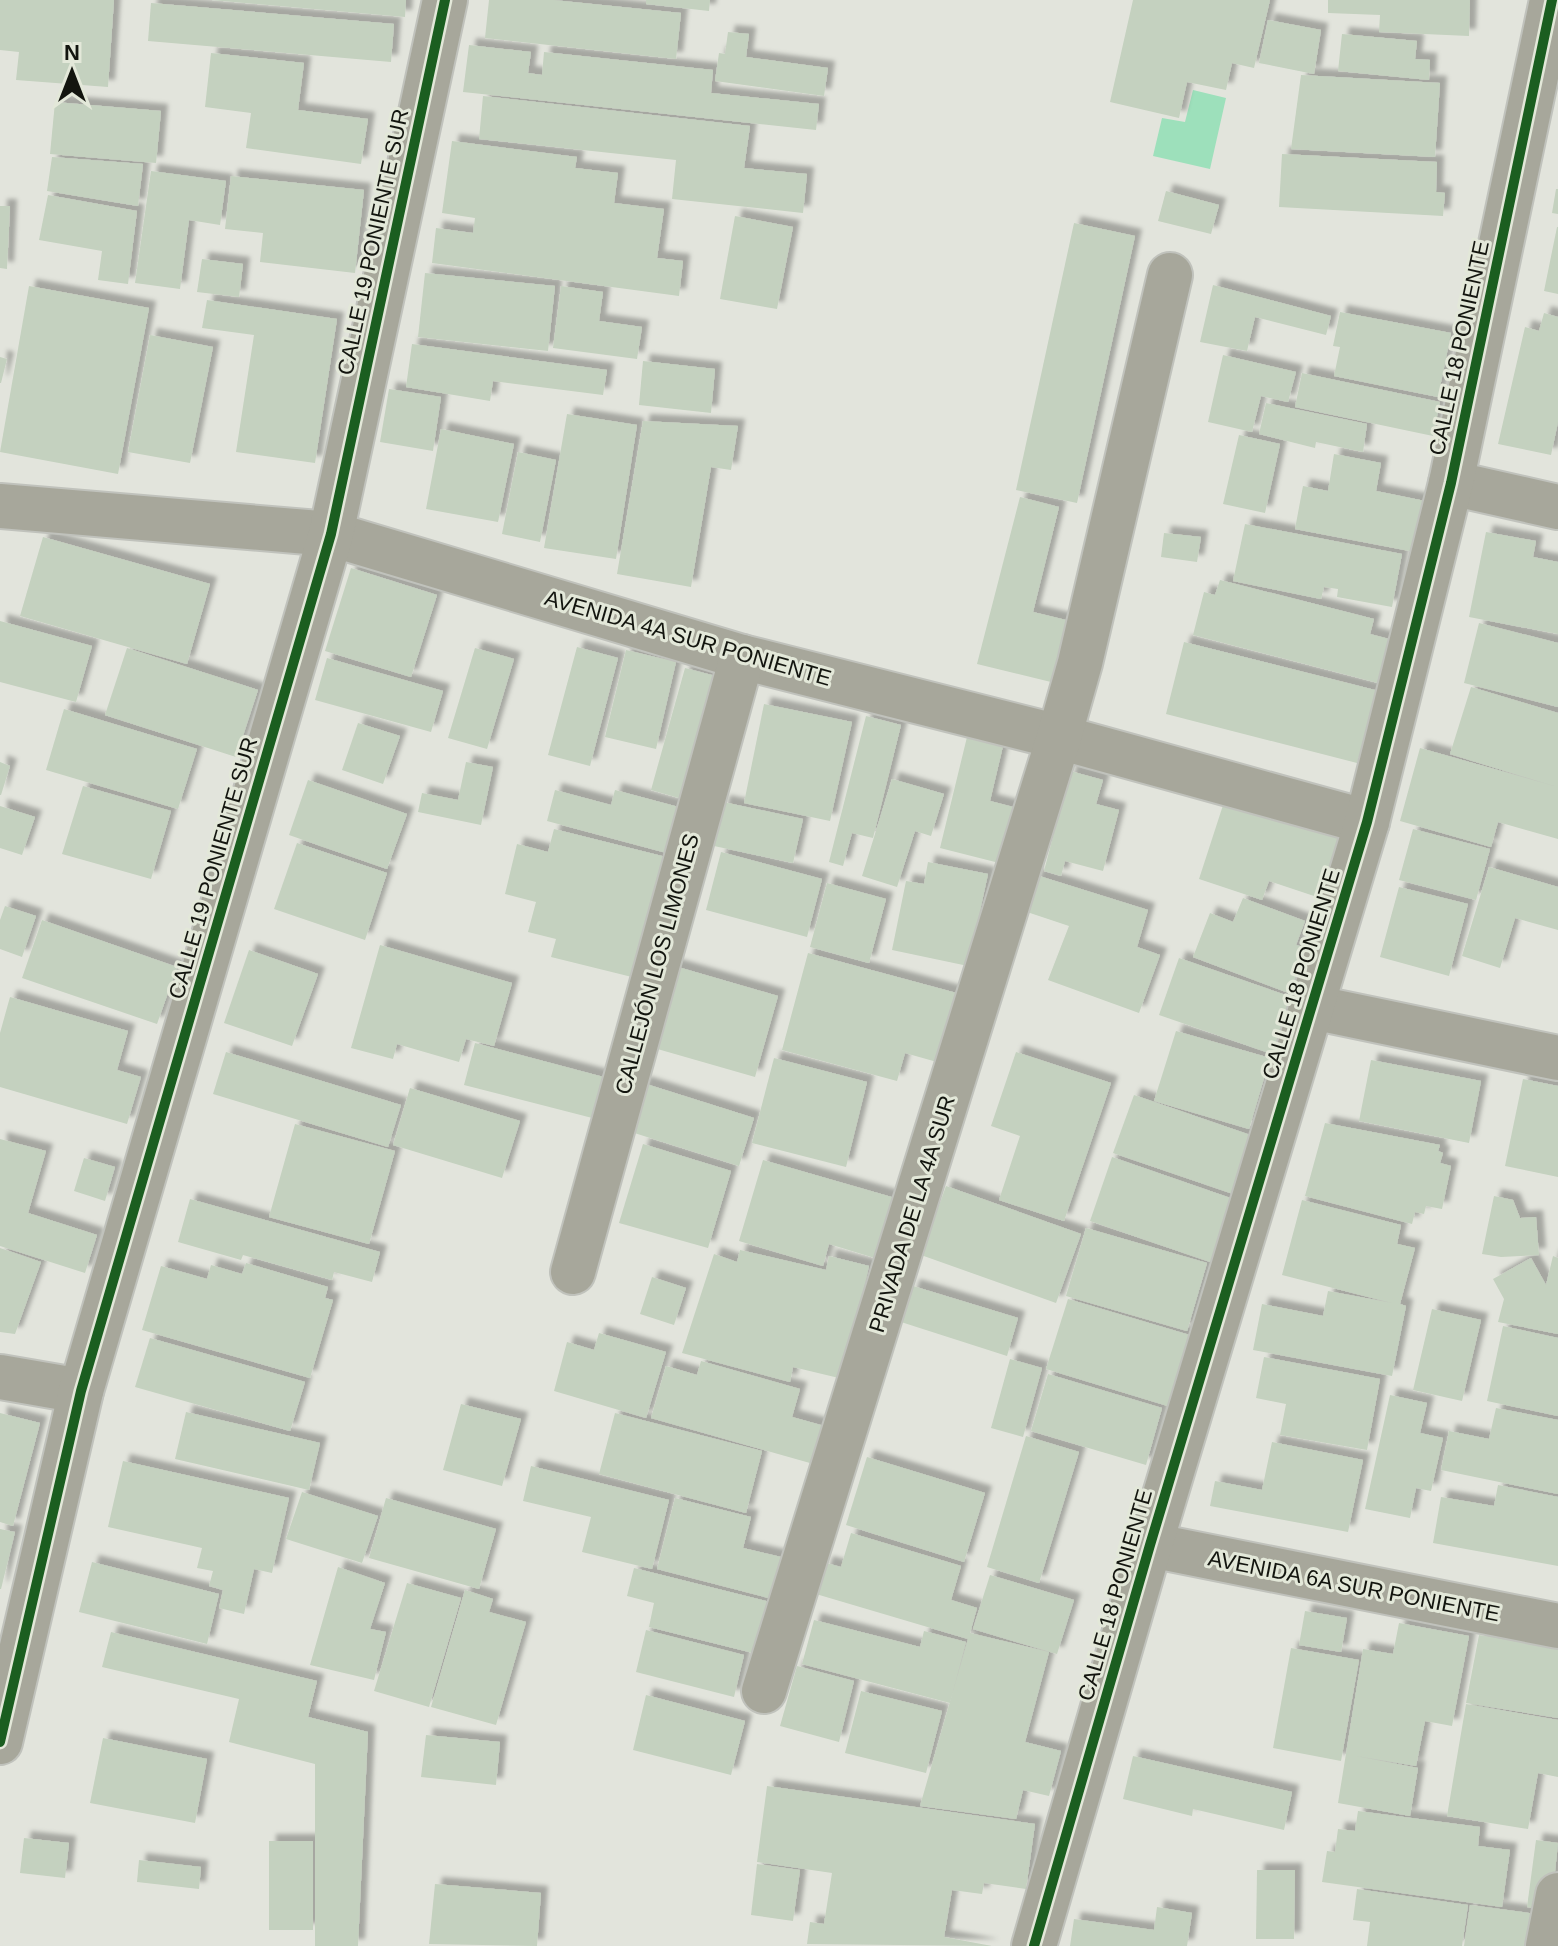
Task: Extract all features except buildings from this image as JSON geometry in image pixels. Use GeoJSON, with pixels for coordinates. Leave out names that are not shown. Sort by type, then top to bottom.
{"type":"FeatureCollection","features":[{"type":"Feature","properties":{"kind":"street","name":"CALLE 19 PONIENTE SUR"},"geometry":{"type":"LineString","coordinates":[[0,1742],[81,1391],[331,534],[445,0]]}},
{"type":"Feature","properties":{"kind":"street","name":"CALLE 18 PONIENTE"},"geometry":{"type":"LineString","coordinates":[[1034,1946],[1150,1545],[1367,822],[1451,483],[1552,0]]}},
{"type":"Feature","properties":{"kind":"street","name":"PRIVADA DE LA 4A SUR"},"geometry":{"type":"LineString","coordinates":[[764,1691],[1059,737],[1170,275]]}},
{"type":"Feature","properties":{"kind":"street"},"geometry":{"type":"LineString","coordinates":[[1451,483],[1558,507]]}},
{"type":"Feature","properties":{"kind":"street","name":"AVENIDA 4A SUR PONIENTE"},"geometry":{"type":"LineString","coordinates":[[0,506],[331,534],[742,657],[1059,737],[1367,822]]}},
{"type":"Feature","properties":{"kind":"street","name":"CALLEJÓN LOS LIMONES"},"geometry":{"type":"LineString","coordinates":[[573,1272],[742,657]]}},
{"type":"Feature","properties":{"kind":"street"},"geometry":{"type":"LineString","coordinates":[[1312,1007],[1558,1058]]}},
{"type":"Feature","properties":{"kind":"street"},"geometry":{"type":"LineString","coordinates":[[0,1377],[81,1391]]}},
{"type":"Feature","properties":{"kind":"street","name":"AVENIDA 6A SUR PONIENTE"},"geometry":{"type":"LineString","coordinates":[[1150,1545],[1558,1626]]}},
{"type":"Feature","properties":{"kind":"street"},"geometry":{"type":"LineString","coordinates":[[1548,1946],[1558,1895]]}},
{"type":"Feature","properties":{"kind":"shaded area"},"geometry":{"type":"Polygon","coordinates":[[[1193,90],[1226,98],[1210,169],[1153,156],[1162,118],[1185,122],[1193,90]]]}},
{"type":"Feature","properties":{"kind":"cycle path"},"geometry":{"type":"LineString","coordinates":[[0,1742],[81,1391],[331,534],[445,0]]}},
{"type":"Feature","properties":{"kind":"cycle path"},"geometry":{"type":"LineString","coordinates":[[1034,1946],[1150,1545],[1367,822],[1451,483],[1552,0]]}}]}
